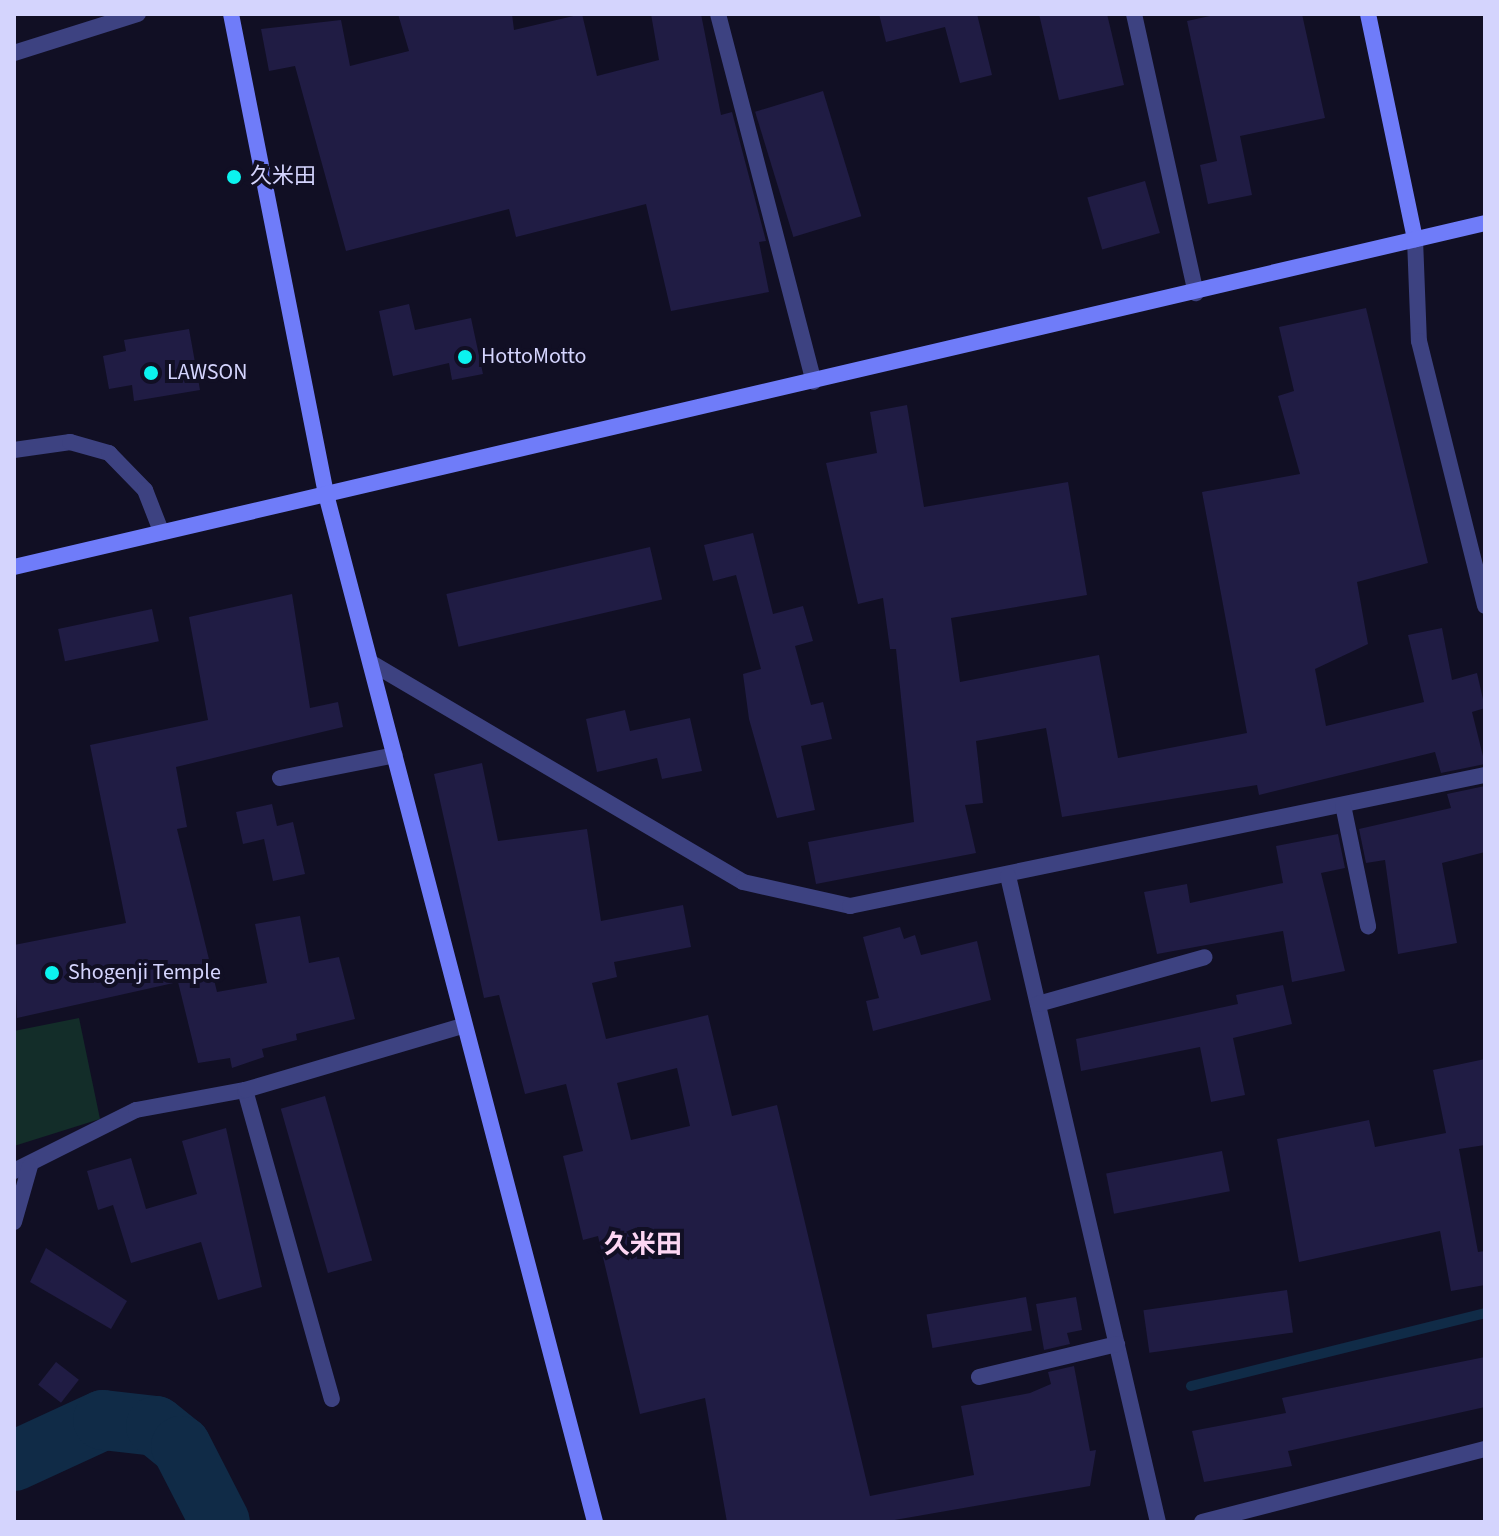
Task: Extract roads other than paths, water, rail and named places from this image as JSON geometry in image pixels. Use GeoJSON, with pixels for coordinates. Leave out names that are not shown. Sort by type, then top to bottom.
{"type":"FeatureCollection","features":[{"type":"Feature","properties":{"kind":"street"},"geometry":{"type":"LineString","coordinates":[[14,53],[138,14]]}},
{"type":"Feature","properties":{"kind":"street"},"geometry":{"type":"LineString","coordinates":[[231,14],[327,498],[373,664],[462,1026],[595,1522]]}},
{"type":"Feature","properties":{"kind":"street"},"geometry":{"type":"LineString","coordinates":[[718,14],[814,382]]}},
{"type":"Feature","properties":{"kind":"street"},"geometry":{"type":"LineString","coordinates":[[1134,14],[1196,293]]}},
{"type":"Feature","properties":{"kind":"street"},"geometry":{"type":"LineString","coordinates":[[1368,14],[1415,239],[1419,341],[1485,606]]}},
{"type":"Feature","properties":{"kind":"street"},"geometry":{"type":"LineString","coordinates":[[14,567],[161,531],[327,498],[1485,223]]}},
{"type":"Feature","properties":{"kind":"street"},"geometry":{"type":"LineString","coordinates":[[14,450],[70,442],[109,453],[145,490],[161,531]]}},
{"type":"Feature","properties":{"kind":"street"},"geometry":{"type":"LineString","coordinates":[[373,664],[743,882],[850,906],[1008,876],[1485,775]]}},
{"type":"Feature","properties":{"kind":"street"},"geometry":{"type":"LineString","coordinates":[[280,778],[395,755]]}},
{"type":"Feature","properties":{"kind":"street"},"geometry":{"type":"LineString","coordinates":[[1343,805],[1368,926]]}},
{"type":"Feature","properties":{"kind":"street"},"geometry":{"type":"LineString","coordinates":[[1008,876],[1158,1522]]}},
{"type":"Feature","properties":{"kind":"street"},"geometry":{"type":"LineString","coordinates":[[1038,1004],[1205,957]]}},
{"type":"Feature","properties":{"kind":"street"},"geometry":{"type":"LineString","coordinates":[[14,1222],[22,1169],[136,1110],[245,1090],[462,1026]]}},
{"type":"Feature","properties":{"kind":"street"},"geometry":{"type":"LineString","coordinates":[[245,1090],[332,1399]]}},
{"type":"Feature","properties":{"kind":"street"},"geometry":{"type":"LineString","coordinates":[[979,1377],[1117,1344]]}},
{"type":"Feature","properties":{"kind":"street"},"geometry":{"type":"LineString","coordinates":[[1202,1522],[1485,1449]]}},
{"type":"Feature","properties":{"kind":"waterway"},"geometry":{"type":"LineString","coordinates":[[1191,1386],[1485,1313]]}},
{"type":"Feature","properties":{"kind":"waterway"},"geometry":{"type":"LineString","coordinates":[[14,1461],[103,1420],[156,1426],[181,1446],[220,1522]]}},
{"type":"Feature","properties":{"kind":"place","name":"久米田"},"geometry":{"type":"Point","coordinates":[234,177]}},
{"type":"Feature","properties":{"kind":"place","name":"HottoMotto"},"geometry":{"type":"Point","coordinates":[465,357]}},
{"type":"Feature","properties":{"kind":"place","name":"LAWSON"},"geometry":{"type":"Point","coordinates":[151,373]}},
{"type":"Feature","properties":{"kind":"place","name":"Shogenji Temple"},"geometry":{"type":"Point","coordinates":[52,973]}},
{"type":"Feature","properties":{"kind":"district","name":"久米田"},"geometry":{"type":"Point","coordinates":[643,1245]}}]}
